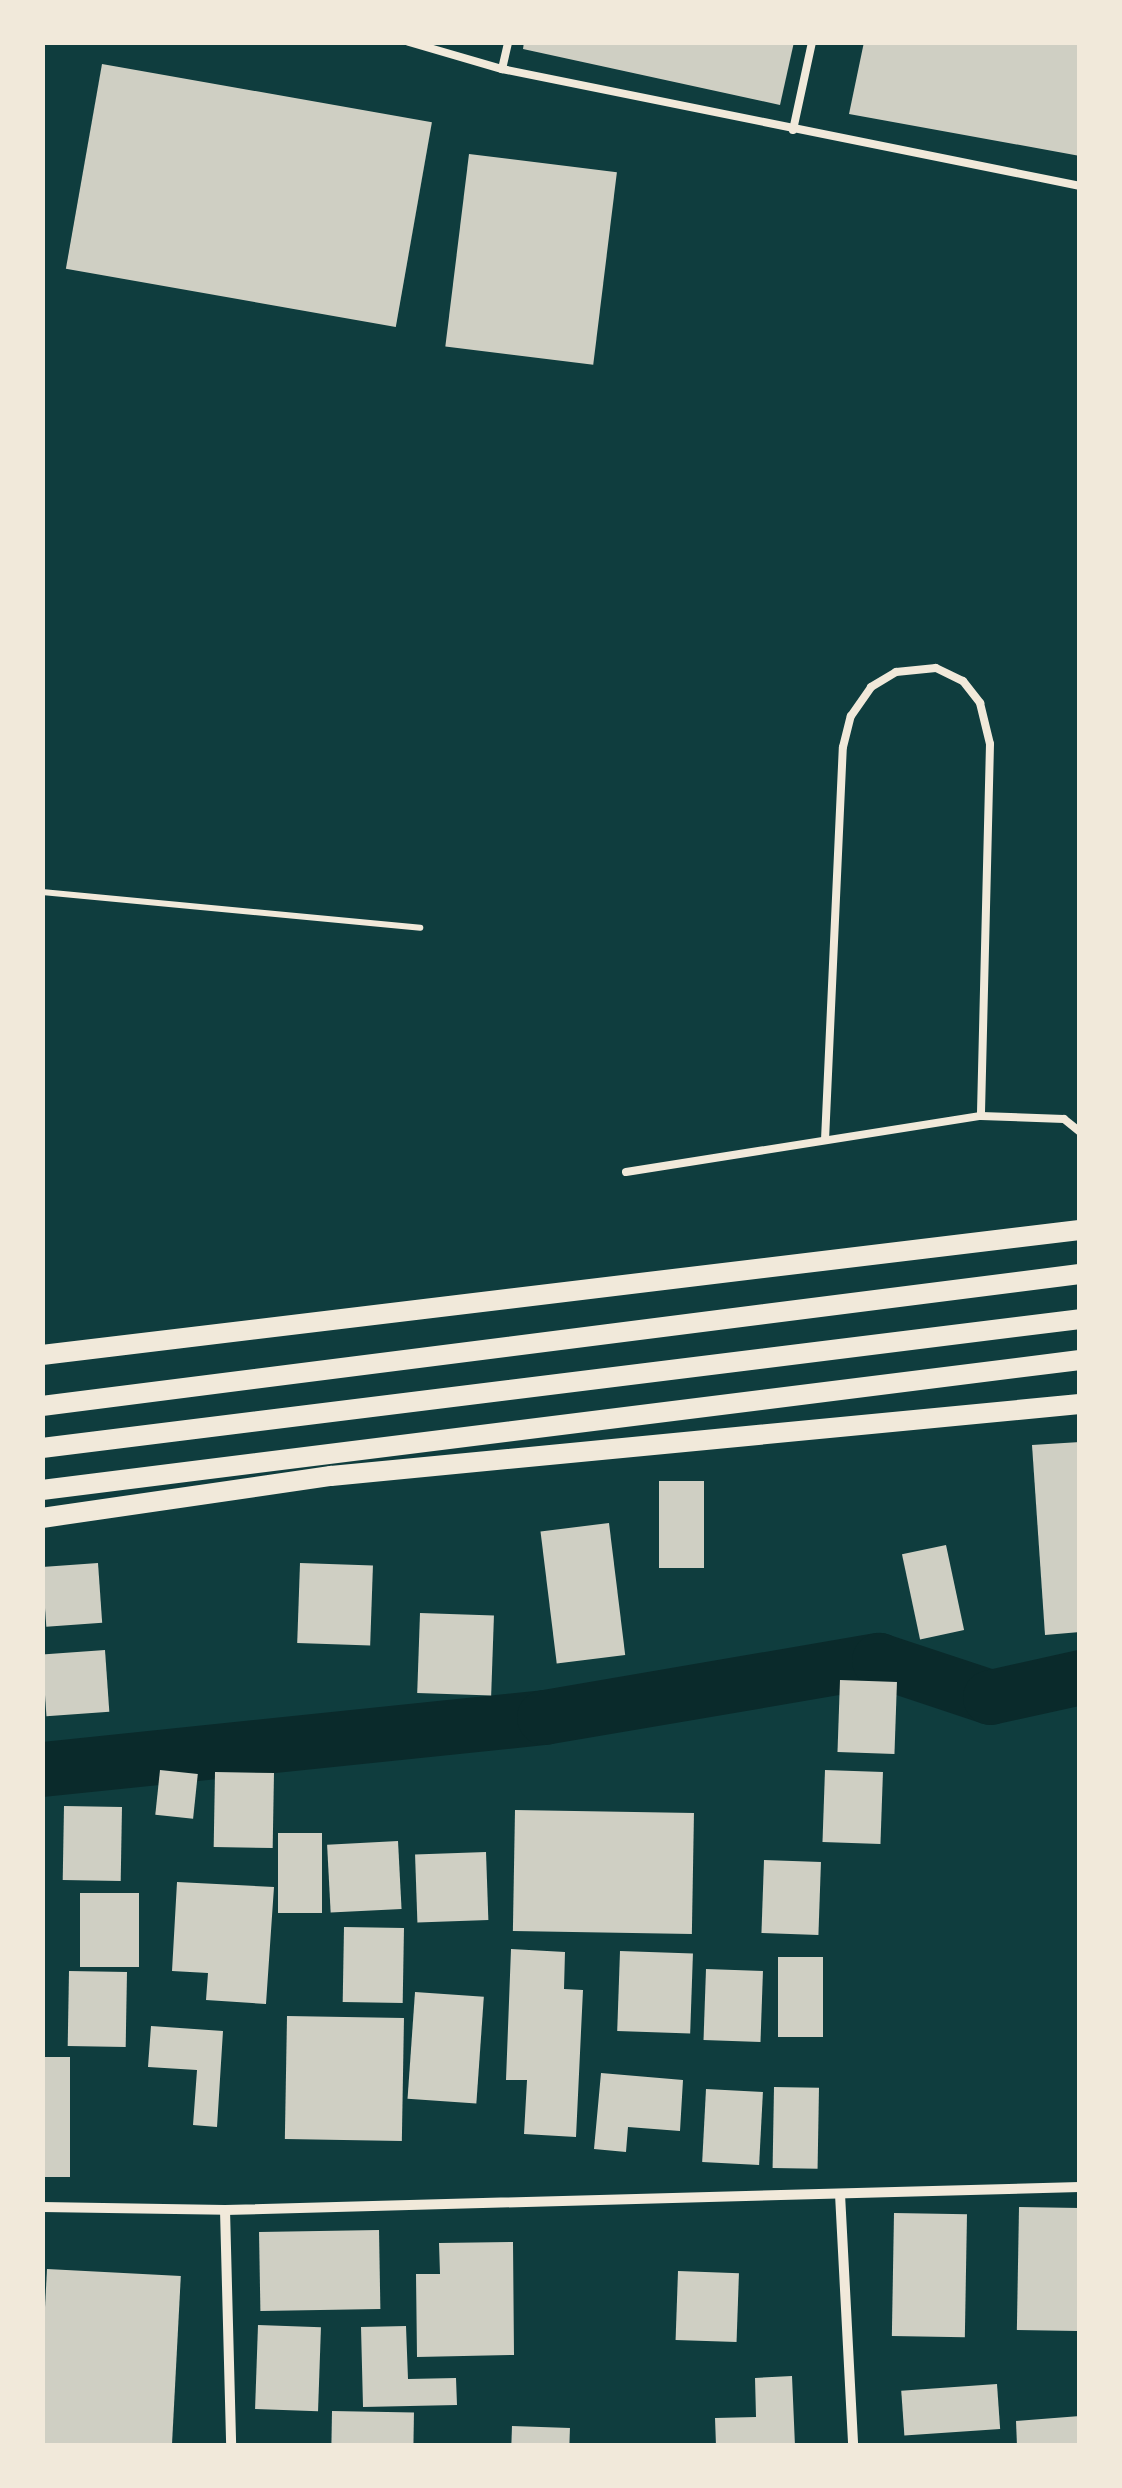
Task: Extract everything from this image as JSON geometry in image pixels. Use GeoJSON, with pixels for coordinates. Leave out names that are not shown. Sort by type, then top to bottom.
{"type":"FeatureCollection","features":[{"type":"Feature","properties":{"kind":"main road"},"geometry":{"type":"LineString","coordinates":[[42,1355],[1080,1230]]}},
{"type":"Feature","properties":{"kind":"main road"},"geometry":{"type":"LineString","coordinates":[[42,1406],[1080,1274]]}},
{"type":"Feature","properties":{"kind":"main road"},"geometry":{"type":"LineString","coordinates":[[42,1448],[1080,1319]]}},
{"type":"Feature","properties":{"kind":"main road"},"geometry":{"type":"LineString","coordinates":[[42,1490],[1080,1360]]}},
{"type":"Feature","properties":{"kind":"main road"},"geometry":{"type":"LineString","coordinates":[[42,1518],[331,1476],[1080,1404]]}},
{"type":"Feature","properties":{"kind":"street"},"geometry":{"type":"LineString","coordinates":[[42,2207],[225,2210],[1080,2187]]}},
{"type":"Feature","properties":{"kind":"street"},"geometry":{"type":"LineString","coordinates":[[840,2194],[853,2446]]}},
{"type":"Feature","properties":{"kind":"street"},"geometry":{"type":"LineString","coordinates":[[225,2210],[231,2446]]}},
{"type":"Feature","properties":{"kind":"lane"},"geometry":{"type":"LineString","coordinates":[[409,42],[502,69],[1080,186]]}},
{"type":"Feature","properties":{"kind":"lane"},"geometry":{"type":"LineString","coordinates":[[502,69],[508,42]]}},
{"type":"Feature","properties":{"kind":"lane"},"geometry":{"type":"LineString","coordinates":[[793,130],[812,42]]}},
{"type":"Feature","properties":{"kind":"lane"},"geometry":{"type":"LineString","coordinates":[[825,1140],[843,747],[851,716],[871,687],[896,672],[936,668],[963,681],[980,703],[990,744],[981,1116]]}},
{"type":"Feature","properties":{"kind":"lane"},"geometry":{"type":"LineString","coordinates":[[626,1172],[981,1116],[1064,1119],[1080,1132]]}},
{"type":"Feature","properties":{"kind":"path"},"geometry":{"type":"LineString","coordinates":[[42,892],[420,928]]}},
{"type":"Feature","properties":{"kind":"building"},"geometry":{"type":"Polygon","coordinates":[[[524,42],[794,42],[780,105],[523,49],[524,42]]]}},
{"type":"Feature","properties":{"kind":"building"},"geometry":{"type":"Polygon","coordinates":[[[864,42],[1080,42],[1080,156],[849,114],[864,42]]]}},
{"type":"Feature","properties":{"kind":"building"},"geometry":{"type":"Polygon","coordinates":[[[102,64],[432,122],[396,327],[66,269],[102,64]]]}},
{"type":"Feature","properties":{"kind":"building"},"geometry":{"type":"Polygon","coordinates":[[[469,154],[617,172],[593,365],[445,347],[469,154]]]}},
{"type":"Feature","properties":{"kind":"building"},"geometry":{"type":"Polygon","coordinates":[[[1080,1442],[1080,1632],[1045,1635],[1032,1445],[1080,1442]]]}},
{"type":"Feature","properties":{"kind":"building"},"geometry":{"type":"Polygon","coordinates":[[[659,1481],[704,1481],[704,1568],[659,1568],[659,1481]]]}},
{"type":"Feature","properties":{"kind":"building"},"geometry":{"type":"Polygon","coordinates":[[[609,1523],[625,1655],[557,1663],[541,1531],[609,1523]]]}},
{"type":"Feature","properties":{"kind":"building"},"geometry":{"type":"Polygon","coordinates":[[[946,1545],[964,1630],[920,1639],[902,1554],[946,1545]]]}},
{"type":"Feature","properties":{"kind":"building"},"geometry":{"type":"Polygon","coordinates":[[[98,1563],[102,1623],[46,1627],[42,1567],[98,1563]]]}},
{"type":"Feature","properties":{"kind":"building"},"geometry":{"type":"Polygon","coordinates":[[[300,1563],[373,1566],[370,1645],[297,1643],[300,1563]]]}},
{"type":"Feature","properties":{"kind":"building"},"geometry":{"type":"Polygon","coordinates":[[[420,1613],[494,1616],[491,1696],[417,1693],[420,1613]]]}},
{"type":"Feature","properties":{"kind":"building"},"geometry":{"type":"Polygon","coordinates":[[[105,1650],[109,1712],[46,1716],[42,1654],[105,1650]]]}},
{"type":"Feature","properties":{"kind":"building"},"geometry":{"type":"Polygon","coordinates":[[[840,1680],[897,1682],[894,1754],[837,1752],[840,1680]]]}},
{"type":"Feature","properties":{"kind":"building"},"geometry":{"type":"Polygon","coordinates":[[[160,1770],[198,1774],[193,1819],[155,1815],[160,1770]]]}},
{"type":"Feature","properties":{"kind":"building"},"geometry":{"type":"Polygon","coordinates":[[[825,1770],[883,1772],[880,1844],[822,1842],[825,1770]]]}},
{"type":"Feature","properties":{"kind":"building"},"geometry":{"type":"Polygon","coordinates":[[[215,1772],[274,1773],[273,1848],[214,1847],[215,1772]]]}},
{"type":"Feature","properties":{"kind":"building"},"geometry":{"type":"Polygon","coordinates":[[[64,1806],[122,1807],[121,1881],[63,1880],[64,1806]]]}},
{"type":"Feature","properties":{"kind":"building"},"geometry":{"type":"Polygon","coordinates":[[[515,1810],[694,1813],[692,1934],[513,1931],[515,1810]]]}},
{"type":"Feature","properties":{"kind":"building"},"geometry":{"type":"Polygon","coordinates":[[[278,1833],[322,1833],[322,1913],[278,1913],[278,1833]]]}},
{"type":"Feature","properties":{"kind":"building"},"geometry":{"type":"Polygon","coordinates":[[[398,1841],[402,1909],[331,1913],[327,1845],[398,1841]]]}},
{"type":"Feature","properties":{"kind":"building"},"geometry":{"type":"Polygon","coordinates":[[[486,1852],[488,1920],[417,1922],[415,1854],[486,1852]]]}},
{"type":"Feature","properties":{"kind":"building"},"geometry":{"type":"Polygon","coordinates":[[[764,1860],[821,1862],[818,1935],[761,1933],[764,1860]]]}},
{"type":"Feature","properties":{"kind":"building"},"geometry":{"type":"Polygon","coordinates":[[[177,1882],[274,1887],[266,2004],[206,2000],[208,1973],[172,1971],[177,1882]]]}},
{"type":"Feature","properties":{"kind":"building"},"geometry":{"type":"Polygon","coordinates":[[[80,1893],[139,1893],[139,1967],[80,1967],[80,1893]]]}},
{"type":"Feature","properties":{"kind":"building"},"geometry":{"type":"Polygon","coordinates":[[[344,1927],[404,1928],[403,2003],[343,2002],[344,1927]]]}},
{"type":"Feature","properties":{"kind":"building"},"geometry":{"type":"Polygon","coordinates":[[[511,1949],[565,1952],[564,1989],[583,1990],[576,2137],[524,2134],[527,2080],[506,2080],[511,1949]]]}},
{"type":"Feature","properties":{"kind":"building"},"geometry":{"type":"Polygon","coordinates":[[[620,1951],[693,1954],[690,2033],[617,2031],[620,1951]]]}},
{"type":"Feature","properties":{"kind":"building"},"geometry":{"type":"Polygon","coordinates":[[[778,1957],[823,1957],[823,2037],[778,2037],[778,1957]]]}},
{"type":"Feature","properties":{"kind":"building"},"geometry":{"type":"Polygon","coordinates":[[[706,1969],[763,1971],[760,2042],[704,2040],[706,1969]]]}},
{"type":"Feature","properties":{"kind":"building"},"geometry":{"type":"Polygon","coordinates":[[[69,1971],[127,1972],[126,2047],[68,2046],[69,1971]]]}},
{"type":"Feature","properties":{"kind":"building"},"geometry":{"type":"Polygon","coordinates":[[[415,1992],[484,1997],[476,2104],[408,2099],[415,1992]]]}},
{"type":"Feature","properties":{"kind":"building"},"geometry":{"type":"Polygon","coordinates":[[[287,2016],[404,2018],[402,2141],[285,2139],[287,2016]]]}},
{"type":"Feature","properties":{"kind":"building"},"geometry":{"type":"Polygon","coordinates":[[[151,2026],[223,2031],[217,2127],[193,2125],[197,2070],[148,2067],[151,2026]]]}},
{"type":"Feature","properties":{"kind":"building"},"geometry":{"type":"Polygon","coordinates":[[[42,2057],[70,2057],[70,2177],[42,2177],[42,2057]]]}},
{"type":"Feature","properties":{"kind":"building"},"geometry":{"type":"Polygon","coordinates":[[[601,2073],[683,2080],[680,2131],[628,2127],[626,2152],[594,2149],[601,2073]]]}},
{"type":"Feature","properties":{"kind":"building"},"geometry":{"type":"Polygon","coordinates":[[[774,2087],[819,2088],[818,2169],[773,2168],[774,2087]]]}},
{"type":"Feature","properties":{"kind":"building"},"geometry":{"type":"Polygon","coordinates":[[[706,2089],[763,2092],[759,2165],[702,2162],[706,2089]]]}},
{"type":"Feature","properties":{"kind":"building"},"geometry":{"type":"Polygon","coordinates":[[[1019,2207],[1080,2208],[1078,2331],[1017,2330],[1019,2207]]]}},
{"type":"Feature","properties":{"kind":"building"},"geometry":{"type":"Polygon","coordinates":[[[894,2213],[967,2214],[965,2337],[892,2336],[894,2213]]]}},
{"type":"Feature","properties":{"kind":"building"},"geometry":{"type":"Polygon","coordinates":[[[379,2230],[380,2309],[260,2311],[259,2232],[379,2230]]]}},
{"type":"Feature","properties":{"kind":"building"},"geometry":{"type":"Polygon","coordinates":[[[513,2242],[514,2355],[417,2357],[416,2274],[440,2274],[439,2243],[513,2242]]]}},
{"type":"Feature","properties":{"kind":"building"},"geometry":{"type":"Polygon","coordinates":[[[47,2269],[181,2276],[172,2446],[42,2443],[47,2269]]]}},
{"type":"Feature","properties":{"kind":"building"},"geometry":{"type":"Polygon","coordinates":[[[678,2271],[739,2273],[737,2342],[676,2340],[678,2271]]]}},
{"type":"Feature","properties":{"kind":"building"},"geometry":{"type":"Polygon","coordinates":[[[258,2325],[321,2327],[318,2411],[255,2409],[258,2325]]]}},
{"type":"Feature","properties":{"kind":"building"},"geometry":{"type":"Polygon","coordinates":[[[406,2326],[408,2379],[456,2378],[457,2405],[363,2407],[361,2327],[406,2326]]]}},
{"type":"Feature","properties":{"kind":"building"},"geometry":{"type":"Polygon","coordinates":[[[792,2376],[795,2446],[716,2446],[715,2418],[756,2417],[755,2378],[792,2376]]]}},
{"type":"Feature","properties":{"kind":"building"},"geometry":{"type":"Polygon","coordinates":[[[997,2384],[1000,2429],[904,2436],[901,2391],[997,2384]]]}},
{"type":"Feature","properties":{"kind":"building"},"geometry":{"type":"Polygon","coordinates":[[[332,2411],[414,2412],[413,2446],[331,2446],[332,2411]]]}},
{"type":"Feature","properties":{"kind":"building"},"geometry":{"type":"Polygon","coordinates":[[[1080,2416],[1080,2446],[1017,2446],[1016,2421],[1080,2416]]]}},
{"type":"Feature","properties":{"kind":"building"},"geometry":{"type":"Polygon","coordinates":[[[512,2426],[570,2428],[569,2446],[511,2446],[512,2426]]]}},
{"type":"Feature","properties":{"kind":"waterway"},"geometry":{"type":"LineString","coordinates":[[42,1769],[544,1717],[879,1660],[990,1697],[1080,1677]]}}]}
